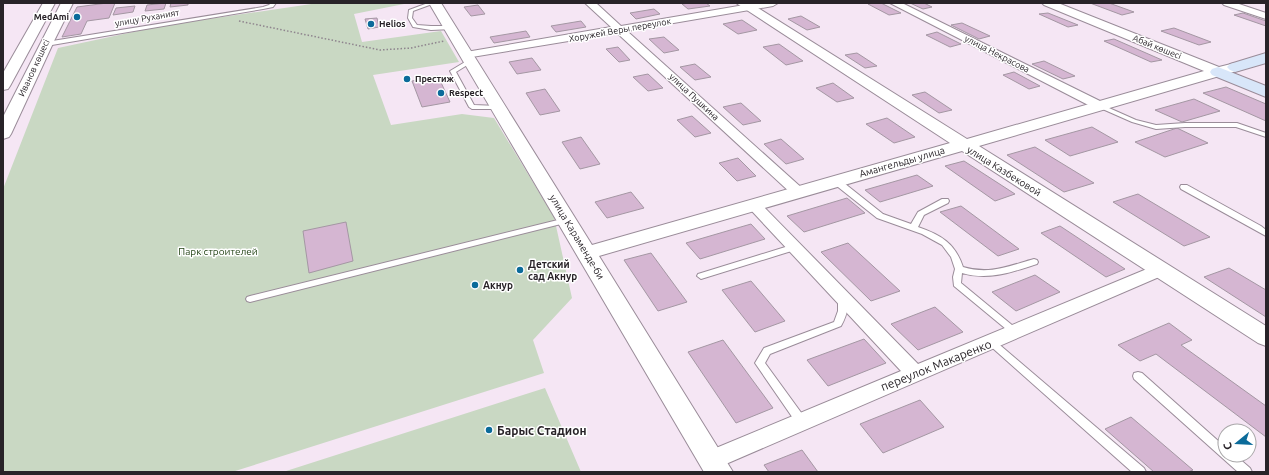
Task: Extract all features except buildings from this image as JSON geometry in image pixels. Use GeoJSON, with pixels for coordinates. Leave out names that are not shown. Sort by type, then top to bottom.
{"type":"FeatureCollection","features":[{"type":"Feature","properties":{"kind":"main road"},"geometry":{"type":"LineString","coordinates":[[1235,67],[1266,58]]}},
{"type":"Feature","properties":{"kind":"main road","name":"Абай көшесі"},"geometry":{"type":"LineString","coordinates":[[1235,67],[1266,79]]}},
{"type":"Feature","properties":{"kind":"main road","name":"Абай көшесі"},"geometry":{"type":"LineString","coordinates":[[1218,72],[1266,92]]}},
{"type":"Feature","properties":{"kind":"street","name":"Иванов көшесі"},"geometry":{"type":"LineString","coordinates":[[3,86],[49,3]]}},
{"type":"Feature","properties":{"kind":"street","name":"Иванов көшесі"},"geometry":{"type":"LineString","coordinates":[[3,134],[67,3]]}},
{"type":"Feature","properties":{"kind":"street","name":"улица Караменде-би"},"geometry":{"type":"LineString","coordinates":[[434,3],[716,466]]}},
{"type":"Feature","properties":{"kind":"street","name":"улица Пушкина"},"geometry":{"type":"LineString","coordinates":[[590,3],[798,192]]}},
{"type":"Feature","properties":{"kind":"street","name":"Хоружей Веры переулок"},"geometry":{"type":"LineString","coordinates":[[460,46],[620,30],[746,5],[773,3]]}},
{"type":"Feature","properties":{"kind":"street","name":"улица Некрасова"},"geometry":{"type":"LineString","coordinates":[[895,3],[1100,106]]}},
{"type":"Feature","properties":{"kind":"street","name":"Абай көшесі"},"geometry":{"type":"LineString","coordinates":[[1048,3],[1218,72]]}},
{"type":"Feature","properties":{"kind":"street","name":"Абай көшесі"},"geometry":{"type":"LineString","coordinates":[[1073,3],[1235,67]]}},
{"type":"Feature","properties":{"kind":"street"},"geometry":{"type":"LineString","coordinates":[[1227,3],[1266,16]]}},
{"type":"Feature","properties":{"kind":"street","name":"улица Казбековой"},"geometry":{"type":"LineString","coordinates":[[746,5],[963,145],[1266,337]]}},
{"type":"Feature","properties":{"kind":"street","name":"Амангельды улица"},"geometry":{"type":"LineString","coordinates":[[587,253],[1235,67]]}},
{"type":"Feature","properties":{"kind":"street"},"geometry":{"type":"LineString","coordinates":[[754,205],[914,373]]}},
{"type":"Feature","properties":{"kind":"street","name":"переулок Макаренко"},"geometry":{"type":"LineString","coordinates":[[716,466],[801,421],[1160,270]]}},
{"type":"Feature","properties":{"kind":"lane","name":"улицу Руханият"},"geometry":{"type":"LineString","coordinates":[[46,44],[263,8],[271,6],[274,3]]}},
{"type":"Feature","properties":{"kind":"lane"},"geometry":{"type":"LineString","coordinates":[[434,3],[411,10],[410,18],[415,26],[431,28],[460,46]]}},
{"type":"Feature","properties":{"kind":"lane"},"geometry":{"type":"LineString","coordinates":[[1100,106],[1134,121],[1156,127],[1185,125],[1237,125],[1266,135]]}},
{"type":"Feature","properties":{"kind":"lane"},"geometry":{"type":"LineString","coordinates":[[836,181],[880,216],[913,228],[945,243],[955,256],[959,269],[957,284],[1014,332]]}},
{"type":"Feature","properties":{"kind":"lane"},"geometry":{"type":"LineString","coordinates":[[1184,187],[1258,228],[1266,234]]}},
{"type":"Feature","properties":{"kind":"lane"},"geometry":{"type":"LineString","coordinates":[[913,228],[921,214],[945,201]]}},
{"type":"Feature","properties":{"kind":"lane"},"geometry":{"type":"LineString","coordinates":[[250,299],[566,220]]}},
{"type":"Feature","properties":{"kind":"lane"},"geometry":{"type":"LineString","coordinates":[[701,276],[795,247]]}},
{"type":"Feature","properties":{"kind":"lane"},"geometry":{"type":"LineString","coordinates":[[959,269],[974,274],[989,275],[1034,262]]}},
{"type":"Feature","properties":{"kind":"lane"},"geometry":{"type":"LineString","coordinates":[[801,421],[760,363],[767,351],[838,324],[843,311],[842,297]]}},
{"type":"Feature","properties":{"kind":"lane"},"geometry":{"type":"LineString","coordinates":[[991,342],[1140,472]]}},
{"type":"Feature","properties":{"kind":"lane"},"geometry":{"type":"LineString","coordinates":[[1138,376],[1217,446]]}},
{"type":"Feature","properties":{"kind":"lane"},"geometry":{"type":"LineString","coordinates":[[1236,463],[1246,472]]}},
{"type":"Feature","properties":{"kind":"path"},"geometry":{"type":"LineString","coordinates":[[232,20],[380,50],[460,46]]}},
{"type":"Feature","properties":{"kind":"green space","name":"Парк строителей"},"geometry":{"type":"Polygon","coordinates":[[[318,3],[409,3],[354,14],[362,42],[441,31],[459,62],[373,75],[391,125],[462,114],[494,118],[554,217],[572,298],[533,340],[544,373],[232,472],[3,472],[3,189],[58,48],[161,26],[318,3]]]}},
{"type":"Feature","properties":{"kind":"green space","name":"Барыс Стадион"},"geometry":{"type":"Polygon","coordinates":[[[545,388],[581,472],[283,472],[545,388]]]}},
{"type":"Feature","properties":{"kind":"place","name":"MedAmi"},"geometry":{"type":"Point","coordinates":[77,17]}},
{"type":"Feature","properties":{"kind":"place","name":"Helios"},"geometry":{"type":"Point","coordinates":[371,24]}},
{"type":"Feature","properties":{"kind":"place","name":"Престиж"},"geometry":{"type":"Point","coordinates":[407,79]}},
{"type":"Feature","properties":{"kind":"place","name":"Respect"},"geometry":{"type":"Point","coordinates":[441,93]}},
{"type":"Feature","properties":{"kind":"place","name":"Детский сад Акнур"},"geometry":{"type":"Point","coordinates":[520,270]}},
{"type":"Feature","properties":{"kind":"place","name":"Акнур"},"geometry":{"type":"Point","coordinates":[475,285]}},
{"type":"Feature","properties":{"kind":"place","name":"Барыс Стадион"},"geometry":{"type":"Point","coordinates":[489,430]}}]}
